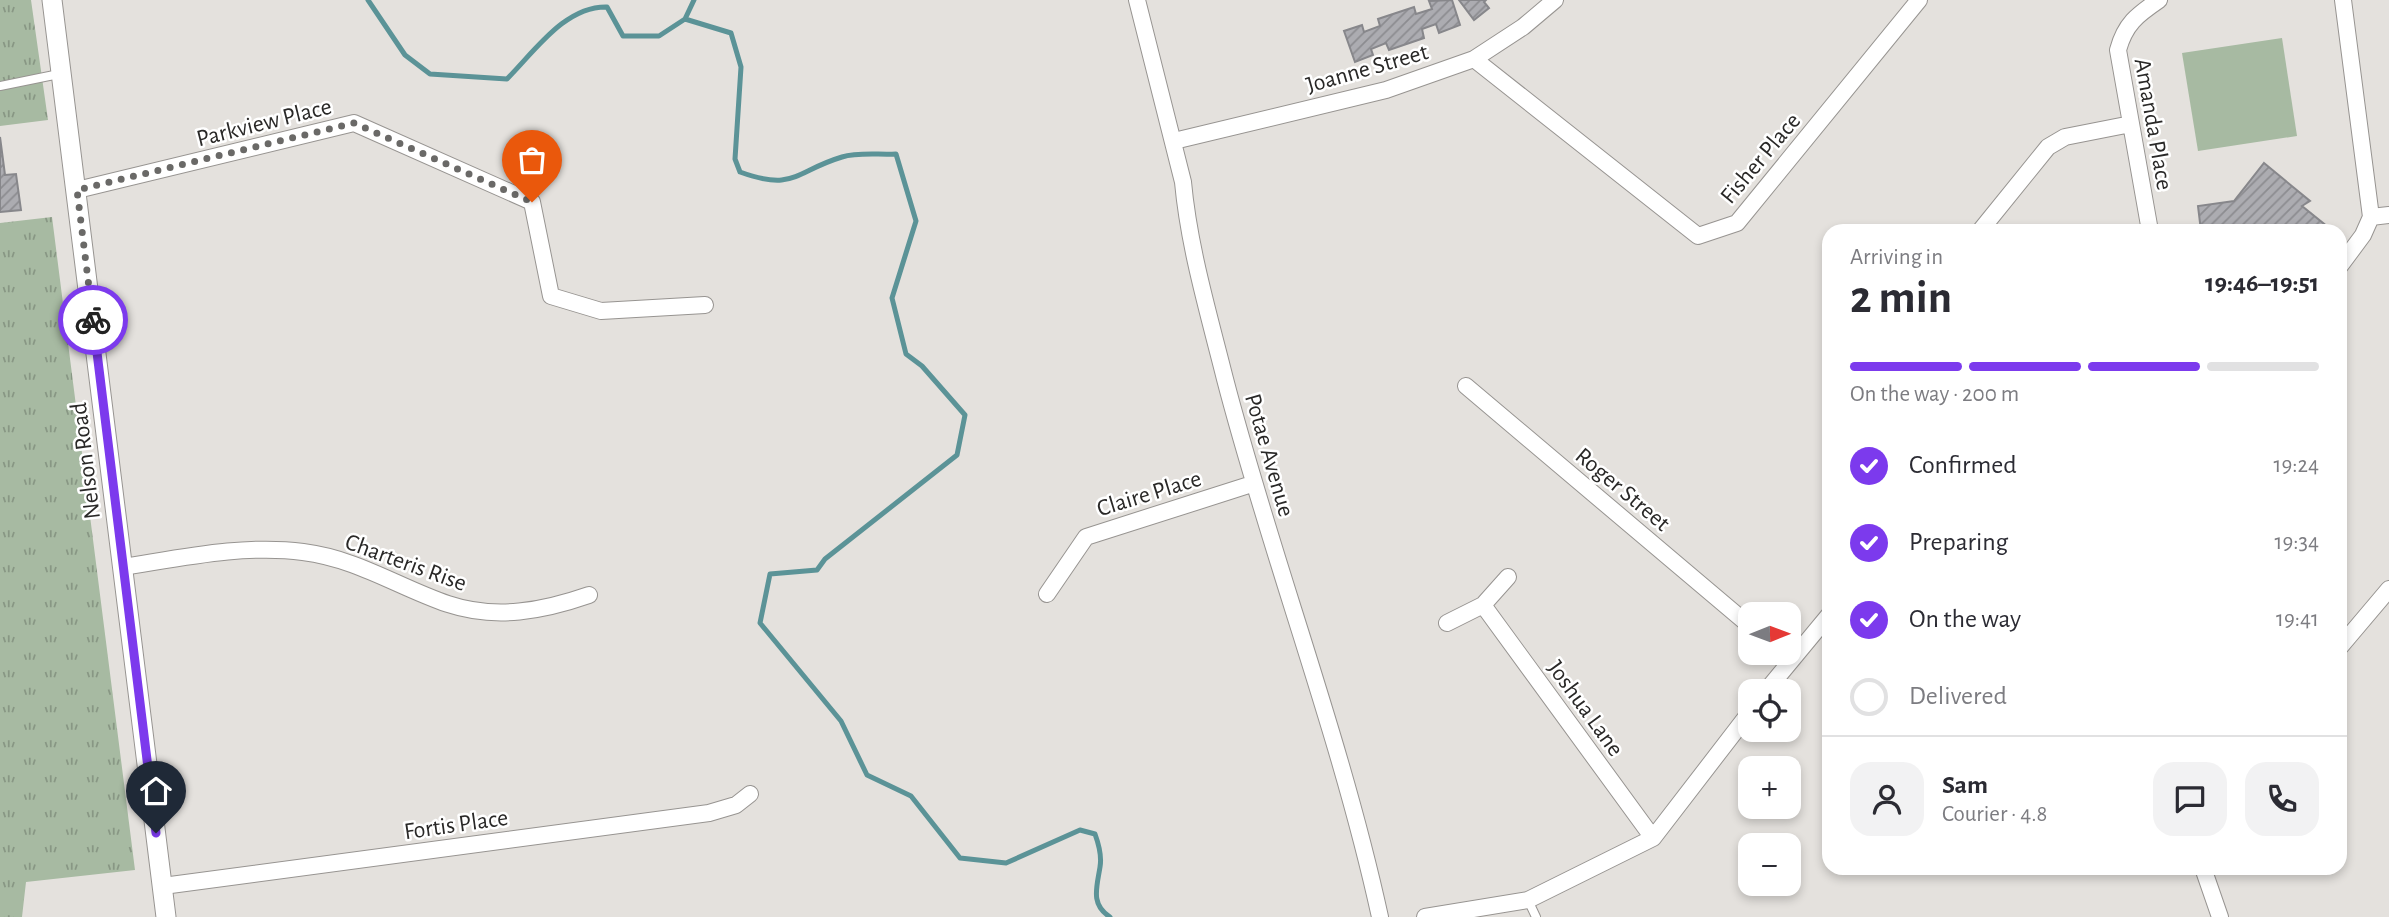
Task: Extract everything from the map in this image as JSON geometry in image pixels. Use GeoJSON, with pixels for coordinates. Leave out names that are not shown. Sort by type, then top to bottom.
{"type":"FeatureCollection","features":[{"type":"Feature","properties":{"kind":"street","name":"Nelson Road"},"geometry":{"type":"LineString","coordinates":[[52,0],[166,917]]}},
{"type":"Feature","properties":{"kind":"street","name":"Potae Avenue"},"geometry":{"type":"LineString","coordinates":[[1137,0],[1174,141],[1210,318],[1252,484],[1343,769],[1380,917]]}},
{"type":"Feature","properties":{"kind":"street","name":"Joanne Street"},"geometry":{"type":"LineString","coordinates":[[1174,141],[1385,90],[1475,59],[1523,27],[1555,0]]}},
{"type":"Feature","properties":{"kind":"street","name":"Fisher Place"},"geometry":{"type":"LineString","coordinates":[[1475,59],[1699,236],[1737,223],[1919,0]]}},
{"type":"Feature","properties":{"kind":"street","name":"Amanda Place"},"geometry":{"type":"LineString","coordinates":[[2149,224],[2118,50],[2123,31],[2135,16],[2159,0]]}},
{"type":"Feature","properties":{"kind":"street"},"geometry":{"type":"LineString","coordinates":[[2343,0],[2371,217],[2347,256]]}},
{"type":"Feature","properties":{"kind":"street","name":"Parkview Place"},"geometry":{"type":"LineString","coordinates":[[77,190],[354,123],[532,202],[551,296],[601,311],[705,305]]}},
{"type":"Feature","properties":{"kind":"street"},"geometry":{"type":"LineString","coordinates":[[1986,224],[2048,147],[2065,137],[2131,124]]}},
{"type":"Feature","properties":{"kind":"street"},"geometry":{"type":"LineString","coordinates":[[2371,217],[2389,215]]}},
{"type":"Feature","properties":{"kind":"street","name":"Roger Street"},"geometry":{"type":"LineString","coordinates":[[1466,386],[1738,616]]}},
{"type":"Feature","properties":{"kind":"street","name":"Claire Place"},"geometry":{"type":"LineString","coordinates":[[1047,594],[1086,537],[1252,484]]}},
{"type":"Feature","properties":{"kind":"street","name":"Charteris Rise"},"geometry":{"type":"LineString","coordinates":[[123,567],[278,550],[305,552],[371,569],[448,604],[482,611],[549,609],[589,595]]}},
{"type":"Feature","properties":{"kind":"street"},"geometry":{"type":"LineString","coordinates":[[1447,623],[1483,605],[1508,577]]}},
{"type":"Feature","properties":{"kind":"street"},"geometry":{"type":"LineString","coordinates":[[2347,639],[2389,589]]}},
{"type":"Feature","properties":{"kind":"street","name":"Joshua Lane"},"geometry":{"type":"LineString","coordinates":[[1483,605],[1653,838]]}},
{"type":"Feature","properties":{"kind":"street"},"geometry":{"type":"LineString","coordinates":[[1801,642],[1822,622]]}},
{"type":"Feature","properties":{"kind":"street"},"geometry":{"type":"LineString","coordinates":[[1425,917],[1528,900],[1653,838],[1738,728]]}},
{"type":"Feature","properties":{"kind":"street","name":"Fortis Place"},"geometry":{"type":"LineString","coordinates":[[163,886],[709,813],[736,805],[750,794]]}},
{"type":"Feature","properties":{"kind":"street"},"geometry":{"type":"LineString","coordinates":[[2205,875],[2220,917]]}},
{"type":"Feature","properties":{"kind":"lane"},"geometry":{"type":"LineString","coordinates":[[0,86],[62,73]]}},
{"type":"Feature","properties":{"kind":"lane"},"geometry":{"type":"LineString","coordinates":[[1528,900],[1536,917]]}},
{"type":"Feature","properties":{"kind":"green space"},"geometry":{"type":"Polygon","coordinates":[[[0,0],[31,0],[48,120],[0,126],[0,0]]]}},
{"type":"Feature","properties":{"kind":"green space"},"geometry":{"type":"Polygon","coordinates":[[[2282,38],[2297,136],[2198,151],[2182,53],[2282,38]]]}},
{"type":"Feature","properties":{"kind":"green space"},"geometry":{"type":"Polygon","coordinates":[[[52,217],[135,870],[26,882],[22,917],[0,917],[0,223],[52,217]]]}},
{"type":"Feature","properties":{"kind":"building"},"geometry":{"type":"Polygon","coordinates":[[[1452,0],[1460,25],[1439,33],[1436,24],[1422,29],[1424,38],[1389,50],[1386,43],[1371,49],[1373,55],[1355,62],[1344,31],[1362,25],[1364,32],[1380,26],[1378,19],[1414,7],[1416,14],[1432,9],[1429,1],[1452,0]]]}},
{"type":"Feature","properties":{"kind":"building"},"geometry":{"type":"Polygon","coordinates":[[[1459,0],[1486,0],[1484,2],[1489,8],[1474,20],[1459,0]]]}},
{"type":"Feature","properties":{"kind":"building"},"geometry":{"type":"Polygon","coordinates":[[[0,137],[5,175],[16,174],[21,210],[0,212],[0,137]]]}},
{"type":"Feature","properties":{"kind":"building"},"geometry":{"type":"Polygon","coordinates":[[[2264,163],[2310,201],[2302,206],[2324,224],[2200,224],[2198,206],[2234,201],[2264,163]]]}},
{"type":"Feature","properties":{"kind":"waterway"},"geometry":{"type":"LineString","coordinates":[[368,0],[405,55],[430,74],[507,79],[564,22],[592,9],[607,7],[623,36],[659,36],[685,19],[731,33],[741,67],[735,159],[740,172],[758,178],[784,180],[848,155],[896,154],[916,221],[892,298],[906,354],[922,366],[965,415],[957,455],[825,559],[817,570],[770,574],[760,623],[841,721],[867,775],[911,796],[960,858],[1006,863],[1080,830],[1095,834],[1101,859],[1097,901],[1110,917]]}},
{"type":"Feature","properties":{"kind":"waterway"},"geometry":{"type":"LineString","coordinates":[[685,19],[694,0]]}},
{"type":"Feature","properties":{"kind":"way so far"},"geometry":{"type":"LineString","coordinates":[[93,320],[77,190],[354,123],[532,202]]}},
{"type":"Feature","properties":{"kind":"route"},"geometry":{"type":"LineString","coordinates":[[93,320],[156,833]]}}]}
